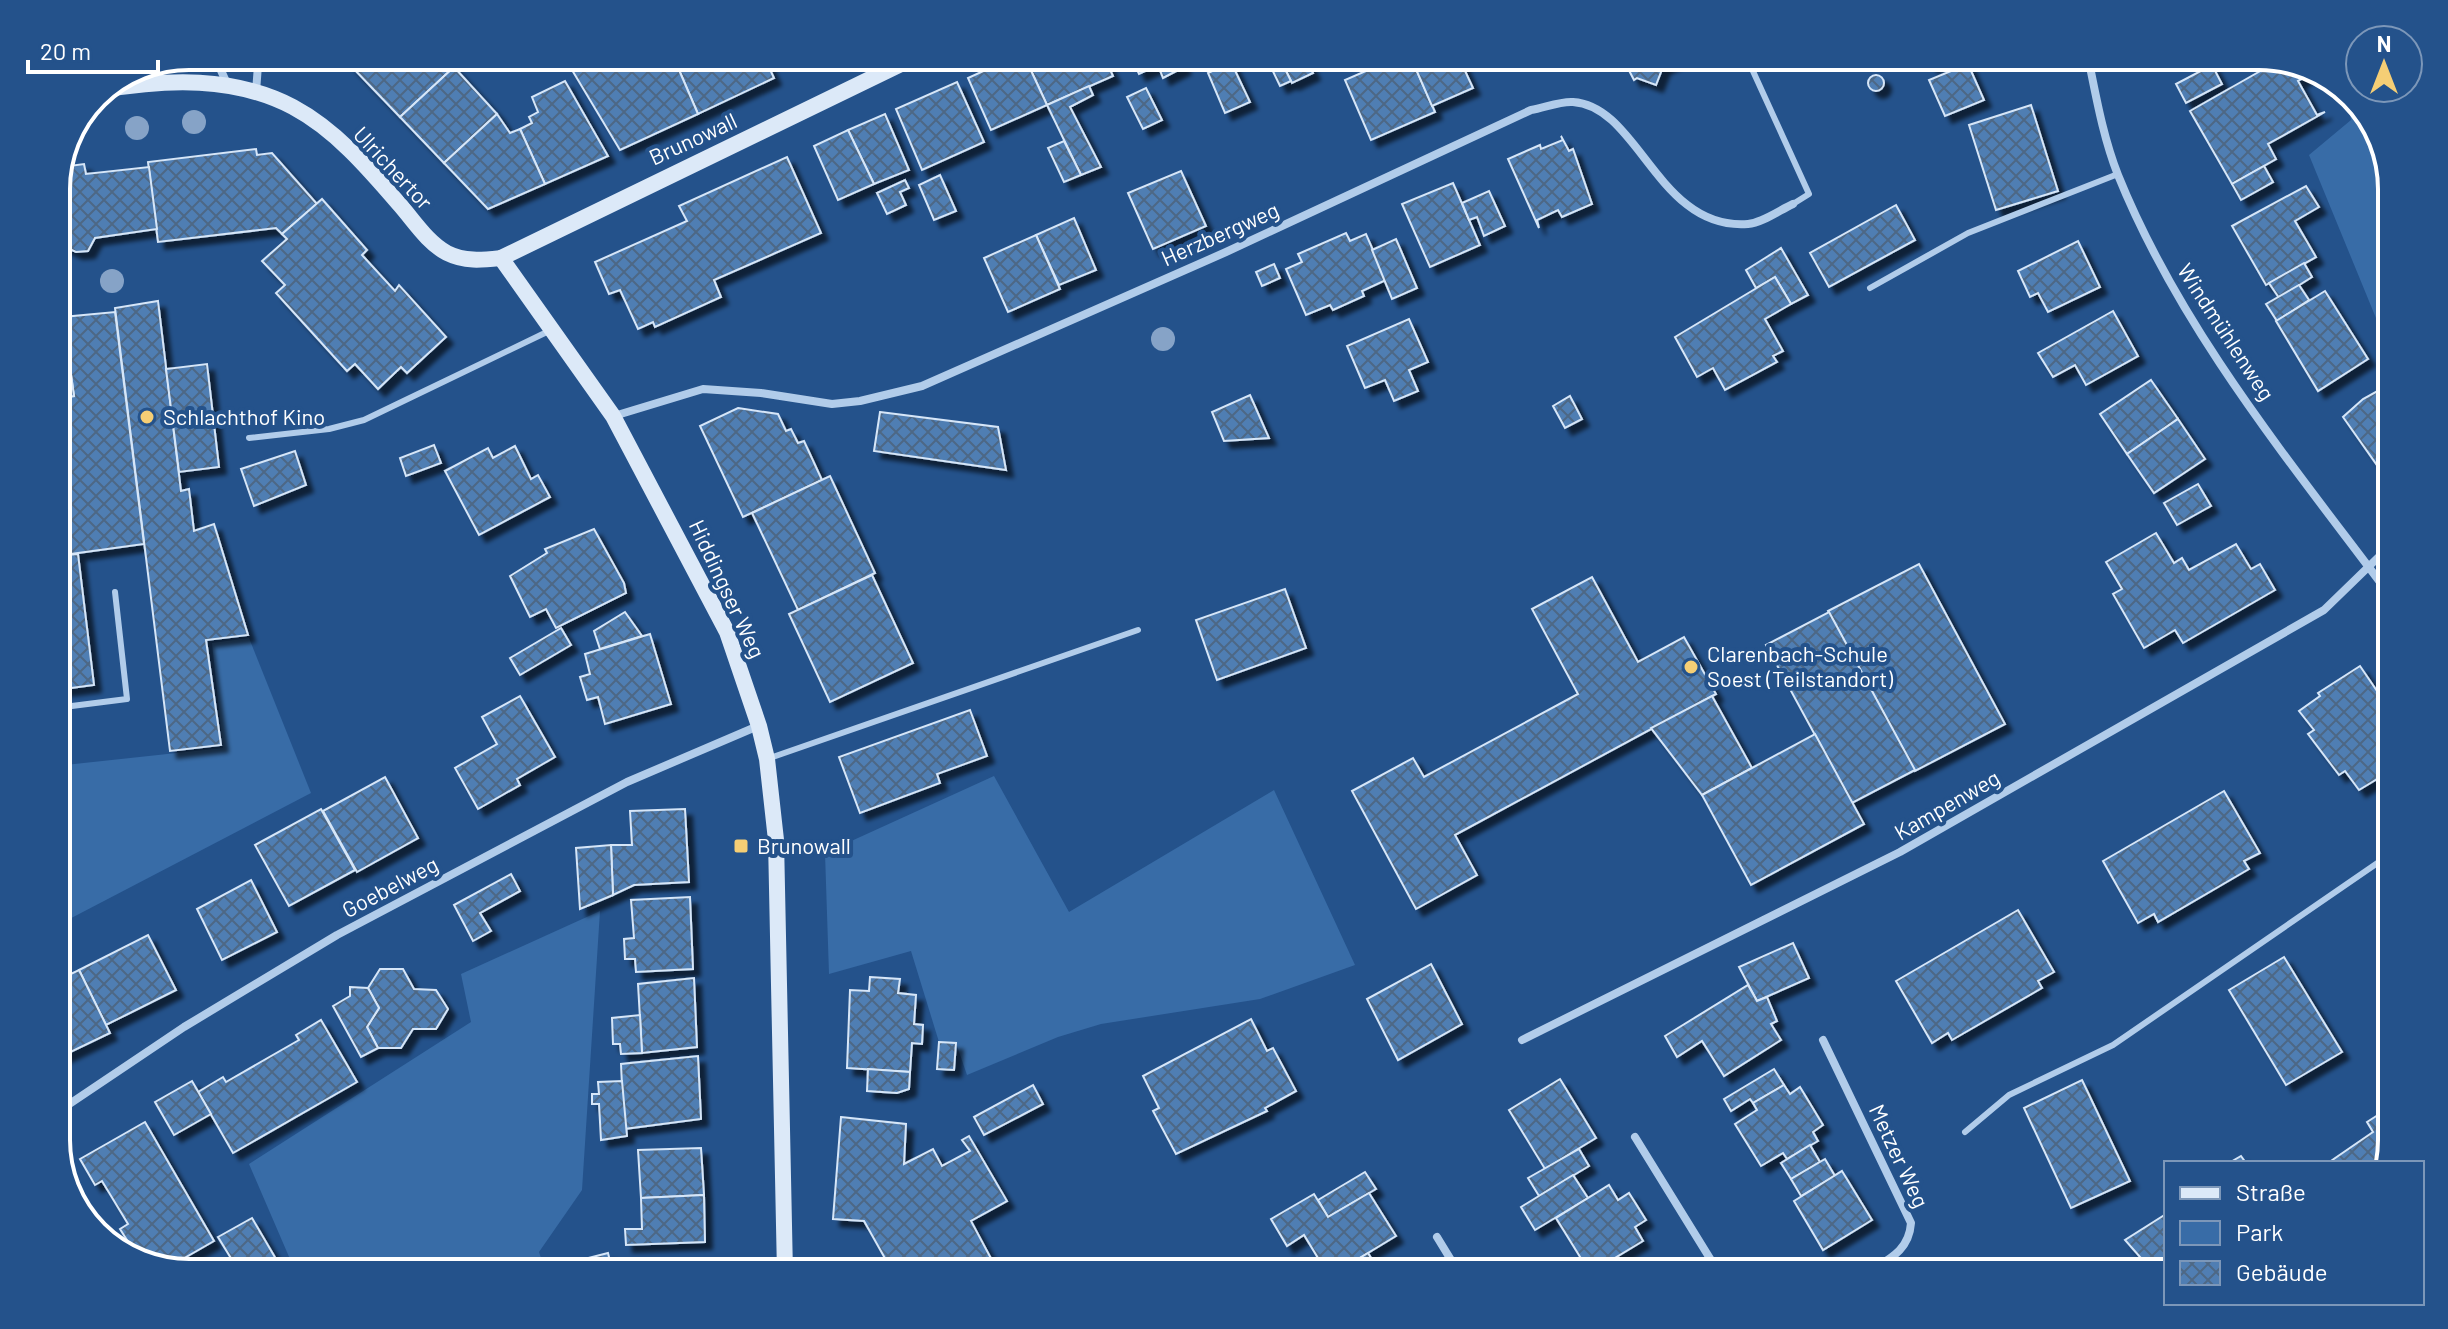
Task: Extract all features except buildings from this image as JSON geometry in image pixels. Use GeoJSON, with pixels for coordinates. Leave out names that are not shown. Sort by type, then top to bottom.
{"type":"FeatureCollection","features":[{"type":"Feature","properties":{"kind":"street"},"geometry":{"type":"LineString","coordinates":[[221,70],[228,86]]}},
{"type":"Feature","properties":{"kind":"street"},"geometry":{"type":"LineString","coordinates":[[256,92],[258,70]]}},
{"type":"Feature","properties":{"kind":"street","name":"Brunowall"},"geometry":{"type":"LineString","coordinates":[[501,258],[889,70]]}},
{"type":"Feature","properties":{"kind":"street","name":"Windmühlenweg"},"geometry":{"type":"LineString","coordinates":[[2091,70],[2098,108],[2118,174],[2178,299],[2298,474],[2378,580]]}},
{"type":"Feature","properties":{"kind":"street","name":"Ulrichertor"},"geometry":{"type":"LineString","coordinates":[[130,86],[161,82],[228,86],[256,92],[292,107],[320,125],[369,169],[445,252],[478,261],[501,258]]}},
{"type":"Feature","properties":{"kind":"street","name":"Herzbergweg"},"geometry":{"type":"LineString","coordinates":[[613,416],[703,389],[832,404],[860,401],[922,386],[1226,252],[1531,110],[1572,101],[1599,109],[1681,201],[1712,219],[1750,224],[1793,204]]}},
{"type":"Feature","properties":{"kind":"street","name":"Hiddingser Weg"},"geometry":{"type":"LineString","coordinates":[[501,258],[613,416],[727,632],[759,726],[767,759],[776,840],[785,1259]]}},
{"type":"Feature","properties":{"kind":"street","name":"Kampenweg"},"geometry":{"type":"LineString","coordinates":[[1522,1040],[1900,852],[2324,610],[2378,560]]}},
{"type":"Feature","properties":{"kind":"street","name":"Goebelweg"},"geometry":{"type":"LineString","coordinates":[[70,1104],[184,1027],[337,935],[627,782],[759,726]]}},
{"type":"Feature","properties":{"kind":"street","name":"Metzer Weg"},"geometry":{"type":"LineString","coordinates":[[1823,1040],[1911,1223],[1910,1239],[1889,1259]]}},
{"type":"Feature","properties":{"kind":"street"},"geometry":{"type":"LineString","coordinates":[[1635,1137],[1710,1259]]}},
{"type":"Feature","properties":{"kind":"street"},"geometry":{"type":"LineString","coordinates":[[1437,1237],[1450,1259]]}},
{"type":"Feature","properties":{"kind":"lane"},"geometry":{"type":"LineString","coordinates":[[1752,70],[1809,194],[1793,204]]}},
{"type":"Feature","properties":{"kind":"lane"},"geometry":{"type":"LineString","coordinates":[[1870,288],[1968,233],[2118,174]]}},
{"type":"Feature","properties":{"kind":"lane"},"geometry":{"type":"LineString","coordinates":[[249,438],[329,429],[364,420],[552,330]]}},
{"type":"Feature","properties":{"kind":"lane"},"geometry":{"type":"LineString","coordinates":[[70,706],[127,699],[115,592]]}},
{"type":"Feature","properties":{"kind":"lane"},"geometry":{"type":"LineString","coordinates":[[767,759],[1138,630]]}},
{"type":"Feature","properties":{"kind":"lane"},"geometry":{"type":"LineString","coordinates":[[1965,1132],[2009,1095],[2113,1045],[2378,863]]}},
{"type":"Feature","properties":{"kind":"green space"},"geometry":{"type":"Polygon","coordinates":[[[2350,113],[2366,136],[2378,181],[2378,323],[2309,155],[2351,120],[2350,113]]]}},
{"type":"Feature","properties":{"kind":"green space"},"geometry":{"type":"Polygon","coordinates":[[[249,638],[311,793],[70,919],[70,764],[223,748],[212,643],[249,638]]]}},
{"type":"Feature","properties":{"kind":"green space"},"geometry":{"type":"Polygon","coordinates":[[[994,776],[1069,912],[1274,790],[1355,965],[1260,999],[1101,1024],[1058,1037],[967,1075],[956,1043],[939,1042],[911,951],[829,974],[825,853],[994,776]]]}},
{"type":"Feature","properties":{"kind":"green space"},"geometry":{"type":"Polygon","coordinates":[[[600,911],[582,1190],[539,1252],[541,1259],[290,1259],[249,1164],[471,1022],[461,974],[600,911]]]}},
{"type":"Feature","properties":{"kind":"place","name":"Schlachthof Kino"},"geometry":{"type":"Point","coordinates":[147,417]}},
{"type":"Feature","properties":{"kind":"place","name":"Clarenbach-Schule Soest (Teilstandort)"},"geometry":{"type":"Point","coordinates":[1691,667]}},
{"type":"Feature","properties":{"kind":"place","name":"Brunowall"},"geometry":{"type":"Point","coordinates":[741,846]}}]}
